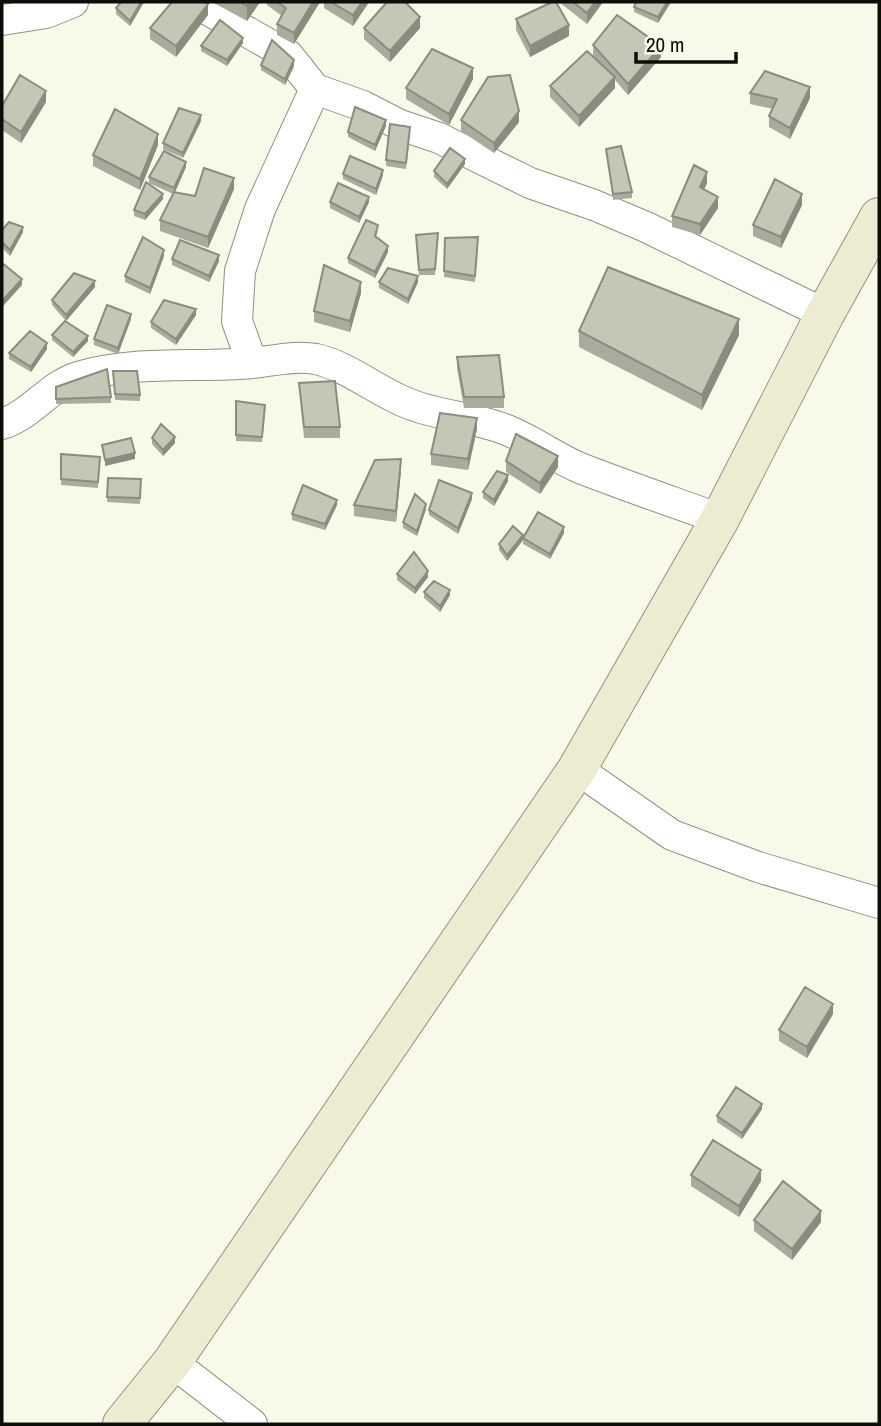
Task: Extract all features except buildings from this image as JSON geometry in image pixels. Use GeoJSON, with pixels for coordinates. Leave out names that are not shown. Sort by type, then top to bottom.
{"type":"FeatureCollection","features":[{"type":"Feature","properties":{"kind":"street"},"geometry":{"type":"LineString","coordinates":[[2,20],[46,13],[73,2]]}},
{"type":"Feature","properties":{"kind":"street"},"geometry":{"type":"LineString","coordinates":[[194,2],[288,55],[315,89],[363,106],[400,125],[439,138],[530,183],[594,205],[646,227],[825,314]]}},
{"type":"Feature","properties":{"kind":"street"},"geometry":{"type":"LineString","coordinates":[[252,363],[237,321],[240,271],[260,209],[315,89]]}},
{"type":"Feature","properties":{"kind":"street"},"geometry":{"type":"LineString","coordinates":[[122,1424],[172,1362],[577,769],[720,519],[825,314],[874,234]]}},
{"type":"Feature","properties":{"kind":"street"},"geometry":{"type":"LineString","coordinates":[[2,424],[27,412],[76,378],[113,369],[316,359],[338,367],[376,390],[410,405],[501,428],[578,467],[720,519]]}},
{"type":"Feature","properties":{"kind":"street"},"geometry":{"type":"LineString","coordinates":[[577,769],[672,835],[758,867],[879,904]]}},
{"type":"Feature","properties":{"kind":"street"},"geometry":{"type":"LineString","coordinates":[[172,1362],[252,1424]]}}]}
